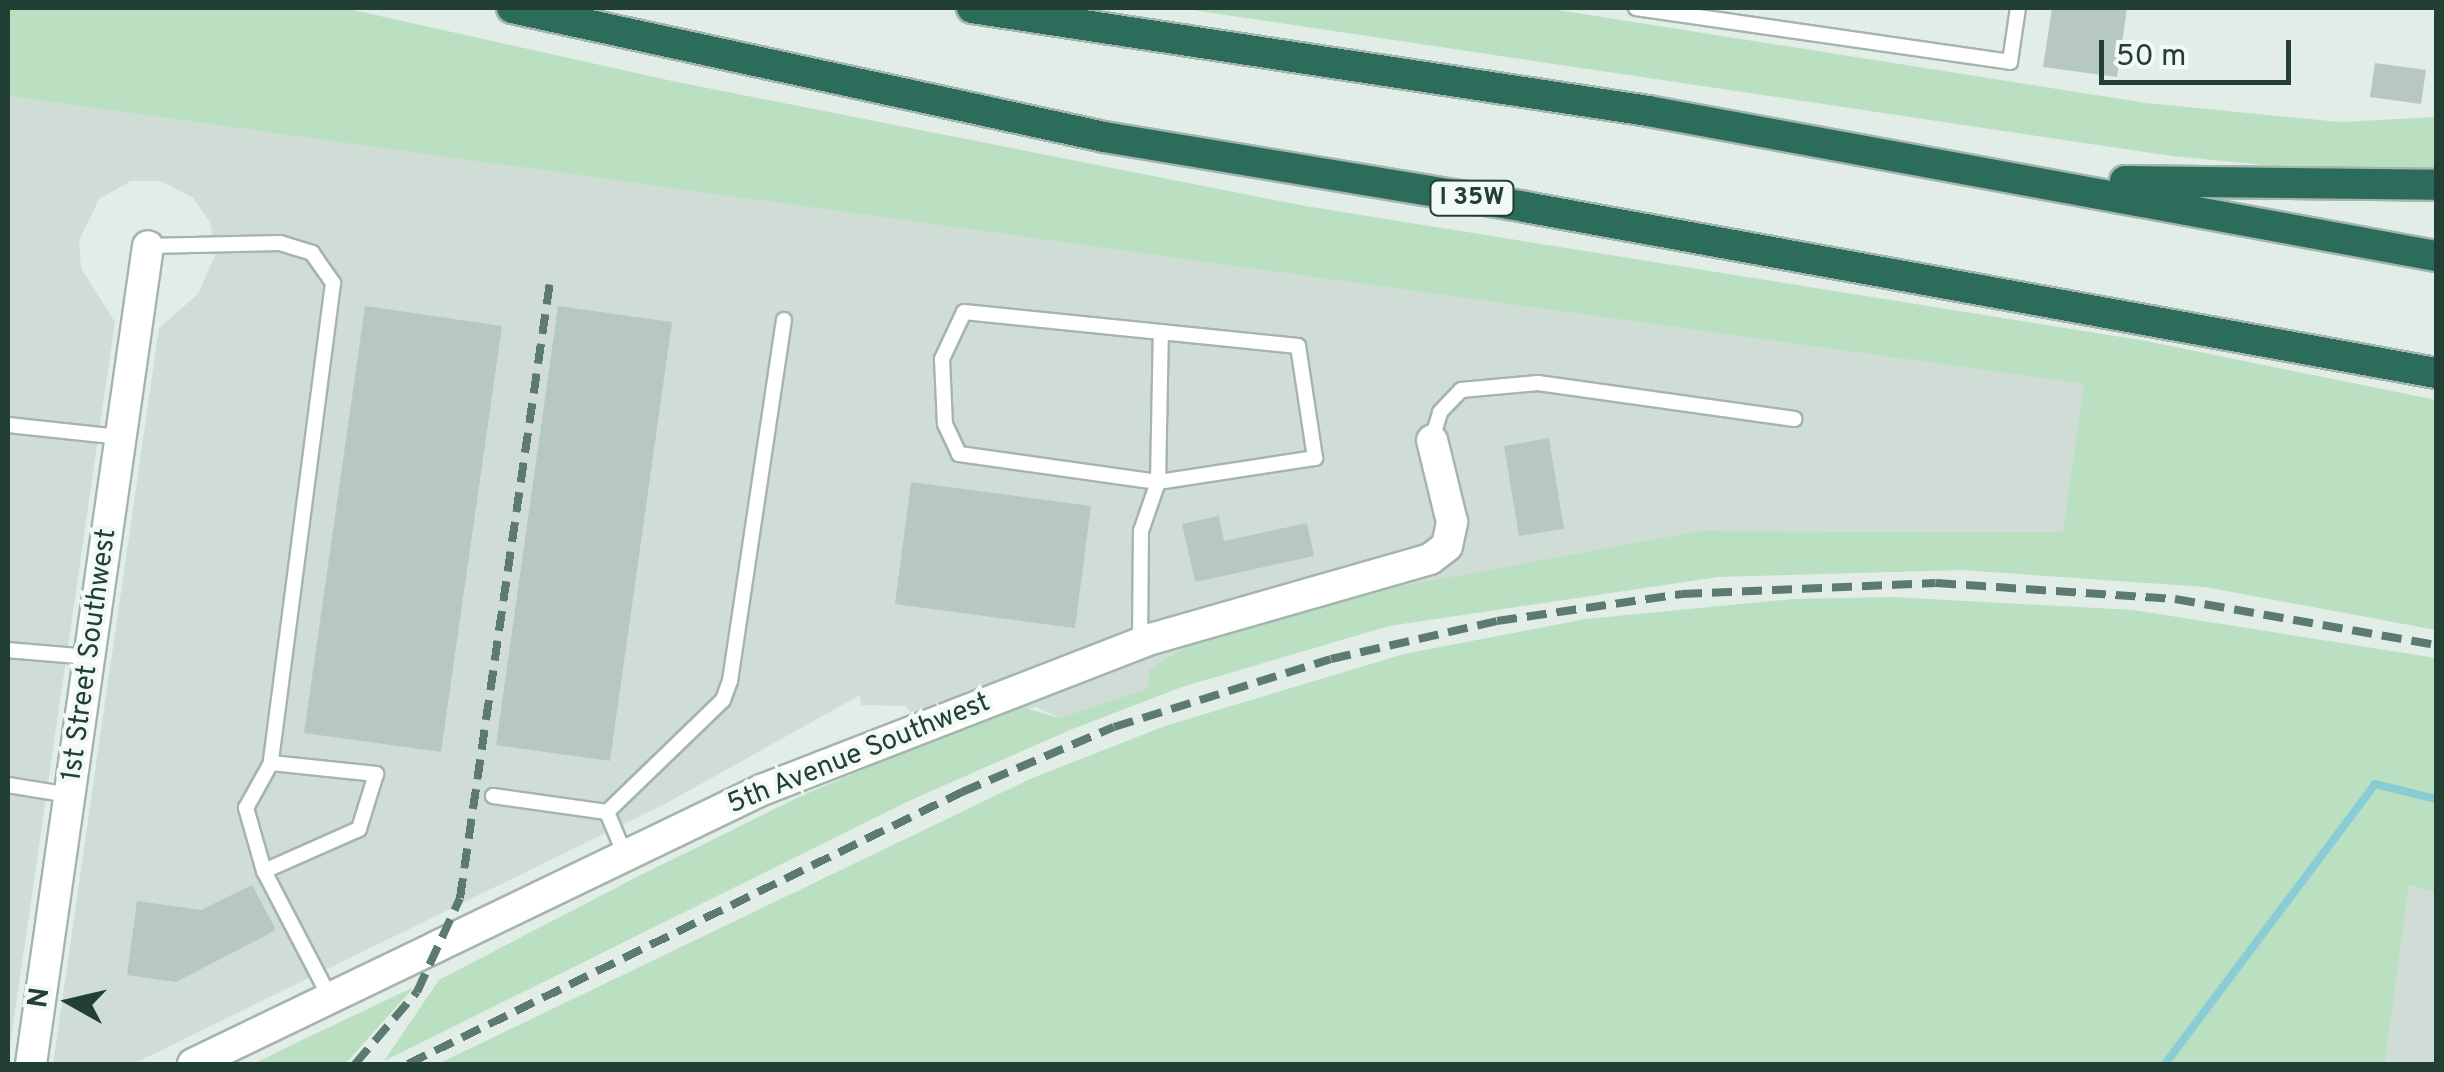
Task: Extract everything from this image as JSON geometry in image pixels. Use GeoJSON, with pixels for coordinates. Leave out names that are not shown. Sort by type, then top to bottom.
{"type":"FeatureCollection","features":[{"type":"Feature","properties":{"kind":"highway","name":"I 35W"},"geometry":{"type":"LineString","coordinates":[[512,8],[1104,137],[1525,206],[2436,373]]}},
{"type":"Feature","properties":{"kind":"highway"},"geometry":{"type":"LineString","coordinates":[[972,8],[1648,110],[2040,179],[2436,256]]}},
{"type":"Feature","properties":{"kind":"highway"},"geometry":{"type":"LineString","coordinates":[[2040,179],[2436,185]]}},
{"type":"Feature","properties":{"kind":"street","name":"1st Street Southwest"},"geometry":{"type":"LineString","coordinates":[[32,1064],[148,246]]}},
{"type":"Feature","properties":{"kind":"street","name":"5th Avenue Southwest"},"geometry":{"type":"LineString","coordinates":[[193,1064],[764,789],[1140,644],[1441,552],[1451,536],[1452,516],[1432,440]]}},
{"type":"Feature","properties":{"kind":"lane"},"geometry":{"type":"LineString","coordinates":[[1636,8],[2010,62],[2018,8]]}},
{"type":"Feature","properties":{"kind":"lane"},"geometry":{"type":"LineString","coordinates":[[148,246],[280,244],[312,252],[333,283],[272,763],[246,808],[264,871],[329,996]]}},
{"type":"Feature","properties":{"kind":"lane"},"geometry":{"type":"LineString","coordinates":[[964,312],[1298,346],[1315,458],[1158,482],[959,454],[945,424],[942,360],[964,312]]}},
{"type":"Feature","properties":{"kind":"lane"},"geometry":{"type":"LineString","coordinates":[[606,812],[723,700],[730,682],[784,320]]}},
{"type":"Feature","properties":{"kind":"lane"},"geometry":{"type":"LineString","coordinates":[[1140,644],[1141,531],[1158,482],[1161,332]]}},
{"type":"Feature","properties":{"kind":"lane"},"geometry":{"type":"LineString","coordinates":[[1432,440],[1440,412],[1461,390],[1538,383],[1794,419]]}},
{"type":"Feature","properties":{"kind":"lane"},"geometry":{"type":"LineString","coordinates":[[8,425],[121,437]]}},
{"type":"Feature","properties":{"kind":"lane"},"geometry":{"type":"LineString","coordinates":[[8,650],[90,657]]}},
{"type":"Feature","properties":{"kind":"lane"},"geometry":{"type":"LineString","coordinates":[[264,871],[359,829],[376,774],[272,763]]}},
{"type":"Feature","properties":{"kind":"lane"},"geometry":{"type":"LineString","coordinates":[[8,786],[70,795]]}},
{"type":"Feature","properties":{"kind":"lane"},"geometry":{"type":"LineString","coordinates":[[493,796],[606,812]]}},
{"type":"Feature","properties":{"kind":"lane"},"geometry":{"type":"LineString","coordinates":[[606,812],[624,855]]}},
{"type":"Feature","properties":{"kind":"shaded area"},"geometry":{"type":"Polygon","coordinates":[[[8,96],[2085,384],[2064,532],[1700,531],[1196,642],[1148,689],[1059,718],[1036,707],[960,727],[948,701],[911,713],[905,706],[861,705],[860,695],[665,804],[133,1064],[53,1064],[159,328],[198,294],[216,253],[210,222],[193,198],[161,181],[131,181],[99,199],[79,241],[81,268],[115,322],[8,1060],[8,96]]]}},
{"type":"Feature","properties":{"kind":"shaded area"},"geometry":{"type":"Polygon","coordinates":[[[2409,883],[2436,893],[2436,1064],[2385,1064],[2409,883]]]}},
{"type":"Feature","properties":{"kind":"green space"},"geometry":{"type":"Polygon","coordinates":[[[8,8],[344,8],[672,81],[1305,206],[2146,341],[2436,400],[2436,630],[2205,587],[1962,570],[1718,577],[1389,626],[1182,687],[1070,730],[911,800],[384,1061],[439,980],[635,878],[801,796],[1016,705],[1059,718],[1147,689],[1150,669],[1196,642],[1268,618],[1343,597],[1700,531],[2063,532],[2084,384],[8,96],[8,8]]]}},
{"type":"Feature","properties":{"kind":"green space"},"geometry":{"type":"Polygon","coordinates":[[[1179,8],[1545,8],[2146,103],[2340,122],[2436,117],[2436,168],[2326,171],[2172,156],[1179,8]]]}},
{"type":"Feature","properties":{"kind":"green space"},"geometry":{"type":"Polygon","coordinates":[[[1893,597],[2133,610],[2436,658],[2436,893],[2409,884],[2385,1064],[438,1064],[1030,779],[1165,726],[1404,654],[1586,619],[1793,599],[1893,597]]]}},
{"type":"Feature","properties":{"kind":"green space"},"geometry":{"type":"Polygon","coordinates":[[[414,987],[345,1064],[253,1064],[298,1042],[414,987]]]}},
{"type":"Feature","properties":{"kind":"building"},"geometry":{"type":"Polygon","coordinates":[[[2052,8],[2127,8],[2117,77],[2043,67],[2052,8]]]}},
{"type":"Feature","properties":{"kind":"building"},"geometry":{"type":"Polygon","coordinates":[[[2375,63],[2426,70],[2421,104],[2370,97],[2375,63]]]}},
{"type":"Feature","properties":{"kind":"building"},"geometry":{"type":"Polygon","coordinates":[[[365,306],[502,326],[441,752],[304,733],[365,306]]]}},
{"type":"Feature","properties":{"kind":"building"},"geometry":{"type":"Polygon","coordinates":[[[558,306],[672,322],[610,761],[496,745],[558,306]]]}},
{"type":"Feature","properties":{"kind":"building"},"geometry":{"type":"Polygon","coordinates":[[[1549,438],[1564,529],[1519,536],[1504,446],[1549,438]]]}},
{"type":"Feature","properties":{"kind":"building"},"geometry":{"type":"Polygon","coordinates":[[[911,482],[1091,506],[1075,628],[895,604],[911,482]]]}},
{"type":"Feature","properties":{"kind":"building"},"geometry":{"type":"Polygon","coordinates":[[[1219,516],[1224,541],[1307,523],[1314,556],[1195,582],[1182,524],[1219,516]]]}},
{"type":"Feature","properties":{"kind":"building"},"geometry":{"type":"Polygon","coordinates":[[[252,885],[276,930],[176,982],[127,975],[137,901],[201,910],[252,885]]]}},
{"type":"Feature","properties":{"kind":"waterway"},"geometry":{"type":"LineString","coordinates":[[2165,1064],[2375,784],[2436,799]]}},
{"type":"Feature","properties":{"kind":"railway"},"geometry":{"type":"LineString","coordinates":[[355,1064],[417,992],[460,898],[550,282]]}},
{"type":"Feature","properties":{"kind":"railway"},"geometry":{"type":"LineString","coordinates":[[408,1064],[962,792],[1114,727],[1331,659],[1497,621],[1682,594],[1936,583],[2175,599],[2436,645]]}}]}
